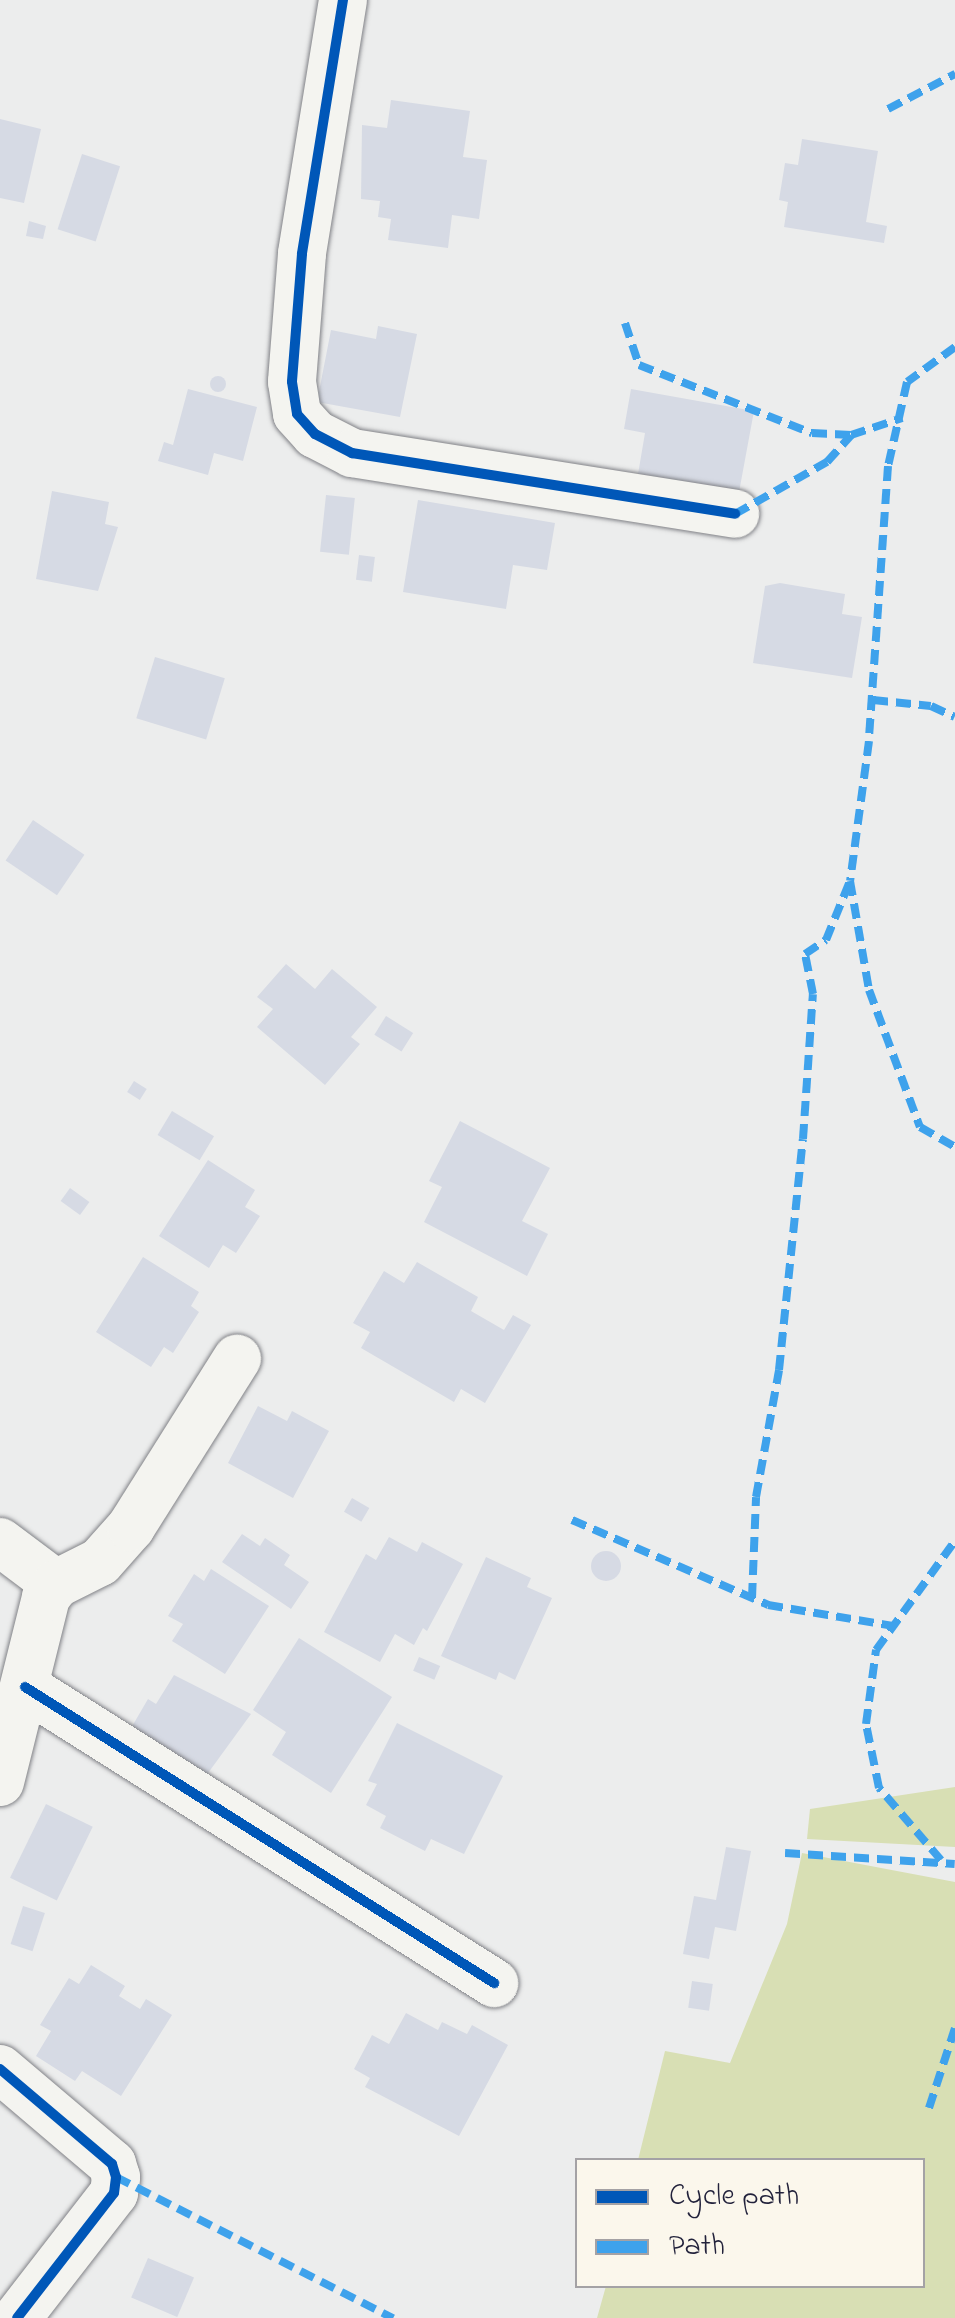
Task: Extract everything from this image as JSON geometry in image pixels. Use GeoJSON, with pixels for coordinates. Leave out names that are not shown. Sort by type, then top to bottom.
{"type":"FeatureCollection","features":[{"type":"Feature","properties":{"kind":"street"},"geometry":{"type":"LineString","coordinates":[[344,0],[302,254],[292,382],[296,414],[315,434],[352,453],[735,514]]}},
{"type":"Feature","properties":{"kind":"street"},"geometry":{"type":"LineString","coordinates":[[0,1782],[26,1687],[40,1615],[56,1584],[100,1562],[131,1527],[237,1359]]}},
{"type":"Feature","properties":{"kind":"street"},"geometry":{"type":"LineString","coordinates":[[0,1542],[56,1584]]}},
{"type":"Feature","properties":{"kind":"street"},"geometry":{"type":"LineString","coordinates":[[26,1687],[494,1984]]}},
{"type":"Feature","properties":{"kind":"street"},"geometry":{"type":"LineString","coordinates":[[0,2069],[112,2164],[116,2177],[114,2193],[17,2318]]}},
{"type":"Feature","properties":{"kind":"green space"},"geometry":{"type":"Polygon","coordinates":[[[955,1787],[955,1847],[807,1839],[810,1809],[955,1787]]]}},
{"type":"Feature","properties":{"kind":"green space"},"geometry":{"type":"Polygon","coordinates":[[[802,1853],[955,1882],[955,2318],[597,2318],[605,2288],[925,2288],[925,2158],[638,2158],[665,2051],[730,2063],[787,1924],[802,1853]]]}},
{"type":"Feature","properties":{"kind":"building"},"geometry":{"type":"Polygon","coordinates":[[[391,100],[470,111],[463,157],[487,160],[479,219],[452,215],[448,248],[388,240],[391,219],[378,217],[380,201],[361,199],[362,125],[387,128],[391,100]]]}},
{"type":"Feature","properties":{"kind":"building"},"geometry":{"type":"Polygon","coordinates":[[[0,119],[41,129],[24,203],[0,198],[0,119]]]}},
{"type":"Feature","properties":{"kind":"building"},"geometry":{"type":"Polygon","coordinates":[[[802,139],[878,151],[866,222],[887,226],[884,243],[784,227],[788,202],[779,200],[785,163],[798,165],[802,139]]]}},
{"type":"Feature","properties":{"kind":"building"},"geometry":{"type":"Polygon","coordinates":[[[82,154],[120,166],[96,241],[58,229],[82,154]]]}},
{"type":"Feature","properties":{"kind":"building"},"geometry":{"type":"Polygon","coordinates":[[[29,221],[46,226],[43,239],[26,236],[29,221]]]}},
{"type":"Feature","properties":{"kind":"building"},"geometry":{"type":"Polygon","coordinates":[[[378,326],[417,334],[400,417],[317,402],[331,330],[376,339],[378,326]]]}},
{"type":"Feature","properties":{"kind":"building"},"geometry":{"type":"Polygon","coordinates":[[[218,376],[226,384],[218,392],[210,384],[218,376]]]}},
{"type":"Feature","properties":{"kind":"building"},"geometry":{"type":"Polygon","coordinates":[[[188,389],[257,407],[243,461],[214,453],[208,475],[158,461],[164,442],[173,445],[188,389]]]}},
{"type":"Feature","properties":{"kind":"building"},"geometry":{"type":"Polygon","coordinates":[[[631,389],[754,411],[737,503],[636,486],[645,433],[624,429],[631,389]]]}},
{"type":"Feature","properties":{"kind":"building"},"geometry":{"type":"Polygon","coordinates":[[[52,491],[109,502],[105,524],[118,527],[98,591],[36,579],[52,491]]]}},
{"type":"Feature","properties":{"kind":"building"},"geometry":{"type":"Polygon","coordinates":[[[326,495],[355,498],[349,555],[320,552],[326,495]]]}},
{"type":"Feature","properties":{"kind":"building"},"geometry":{"type":"Polygon","coordinates":[[[418,500],[555,523],[547,570],[513,565],[506,609],[403,592],[418,500]]]}},
{"type":"Feature","properties":{"kind":"building"},"geometry":{"type":"Polygon","coordinates":[[[359,555],[375,557],[372,582],[356,580],[359,555]]]}},
{"type":"Feature","properties":{"kind":"building"},"geometry":{"type":"Polygon","coordinates":[[[780,583],[845,594],[842,614],[862,617],[852,678],[753,663],[765,586],[780,583]]]}},
{"type":"Feature","properties":{"kind":"building"},"geometry":{"type":"Polygon","coordinates":[[[155,657],[225,678],[206,740],[136,718],[155,657]]]}},
{"type":"Feature","properties":{"kind":"building"},"geometry":{"type":"Polygon","coordinates":[[[33,820],[84,855],[57,895],[6,861],[33,820]]]}},
{"type":"Feature","properties":{"kind":"building"},"geometry":{"type":"Polygon","coordinates":[[[286,964],[315,989],[332,969],[377,1007],[351,1037],[360,1044],[325,1085],[257,1027],[273,1009],[257,997],[286,964]]]}},
{"type":"Feature","properties":{"kind":"building"},"geometry":{"type":"Polygon","coordinates":[[[386,1016],[413,1033],[401,1052],[374,1035],[386,1016]]]}},
{"type":"Feature","properties":{"kind":"building"},"geometry":{"type":"Polygon","coordinates":[[[134,1081],[147,1089],[140,1100],[127,1092],[134,1081]]]}},
{"type":"Feature","properties":{"kind":"building"},"geometry":{"type":"Polygon","coordinates":[[[172,1111],[214,1136],[200,1160],[158,1135],[172,1111]]]}},
{"type":"Feature","properties":{"kind":"building"},"geometry":{"type":"Polygon","coordinates":[[[460,1121],[550,1168],[522,1221],[548,1234],[527,1276],[424,1222],[442,1187],[429,1181],[460,1121]]]}},
{"type":"Feature","properties":{"kind":"building"},"geometry":{"type":"Polygon","coordinates":[[[208,1160],[255,1190],[245,1207],[260,1216],[236,1253],[223,1245],[209,1268],[159,1236],[208,1160]]]}},
{"type":"Feature","properties":{"kind":"building"},"geometry":{"type":"Polygon","coordinates":[[[70,1188],[89,1202],[80,1215],[61,1201],[70,1188]]]}},
{"type":"Feature","properties":{"kind":"building"},"geometry":{"type":"Polygon","coordinates":[[[143,1257],[199,1292],[191,1306],[199,1312],[173,1353],[164,1347],[151,1367],[96,1332],[143,1257]]]}},
{"type":"Feature","properties":{"kind":"building"},"geometry":{"type":"Polygon","coordinates":[[[417,1262],[478,1297],[471,1311],[504,1330],[513,1315],[531,1325],[485,1403],[461,1389],[454,1402],[361,1348],[370,1332],[353,1323],[384,1271],[404,1283],[417,1262]]]}},
{"type":"Feature","properties":{"kind":"building"},"geometry":{"type":"Polygon","coordinates":[[[258,1406],[287,1421],[292,1411],[329,1431],[293,1498],[228,1463],[258,1406]]]}},
{"type":"Feature","properties":{"kind":"building"},"geometry":{"type":"Polygon","coordinates":[[[352,1498],[369,1508],[361,1522],[344,1512],[352,1498]]]}},
{"type":"Feature","properties":{"kind":"building"},"geometry":{"type":"Polygon","coordinates":[[[242,1534],[260,1546],[265,1538],[290,1555],[284,1565],[309,1582],[291,1609],[222,1562],[242,1534]]]}},
{"type":"Feature","properties":{"kind":"building"},"geometry":{"type":"Polygon","coordinates":[[[389,1537],[417,1552],[422,1542],[463,1564],[427,1631],[423,1628],[414,1645],[395,1634],[380,1662],[324,1632],[366,1554],[376,1560],[389,1537]]]}},
{"type":"Feature","properties":{"kind":"building"},"geometry":{"type":"Polygon","coordinates":[[[606,1551],[620,1560],[621,1566],[612,1580],[606,1581],[592,1572],[591,1566],[600,1552],[606,1551]]]}},
{"type":"Feature","properties":{"kind":"building"},"geometry":{"type":"Polygon","coordinates":[[[486,1557],[531,1578],[527,1587],[552,1598],[515,1680],[499,1672],[496,1680],[441,1656],[486,1557]]]}},
{"type":"Feature","properties":{"kind":"building"},"geometry":{"type":"Polygon","coordinates":[[[211,1569],[269,1606],[225,1674],[172,1641],[183,1624],[168,1616],[194,1574],[204,1581],[211,1569]]]}},
{"type":"Feature","properties":{"kind":"building"},"geometry":{"type":"Polygon","coordinates":[[[299,1638],[392,1697],[331,1793],[272,1755],[286,1732],[253,1710],[299,1638]]]}},
{"type":"Feature","properties":{"kind":"building"},"geometry":{"type":"Polygon","coordinates":[[[419,1657],[440,1666],[434,1680],[413,1671],[419,1657]]]}},
{"type":"Feature","properties":{"kind":"building"},"geometry":{"type":"Polygon","coordinates":[[[174,1675],[251,1714],[203,1780],[127,1735],[148,1699],[156,1704],[174,1675]]]}},
{"type":"Feature","properties":{"kind":"building"},"geometry":{"type":"Polygon","coordinates":[[[397,1723],[503,1776],[464,1854],[431,1839],[425,1851],[380,1828],[386,1816],[366,1805],[377,1784],[368,1781],[397,1723]]]}},
{"type":"Feature","properties":{"kind":"building"},"geometry":{"type":"Polygon","coordinates":[[[46,1804],[93,1827],[57,1900],[10,1878],[46,1804]]]}},
{"type":"Feature","properties":{"kind":"building"},"geometry":{"type":"Polygon","coordinates":[[[726,1847],[751,1851],[736,1931],[715,1927],[709,1959],[683,1954],[694,1896],[716,1900],[726,1847]]]}},
{"type":"Feature","properties":{"kind":"building"},"geometry":{"type":"Polygon","coordinates":[[[23,1906],[45,1913],[33,1951],[11,1944],[23,1906]]]}},
{"type":"Feature","properties":{"kind":"building"},"geometry":{"type":"Polygon","coordinates":[[[91,1965],[125,1986],[119,1996],[140,2009],[146,1999],[172,2015],[121,2096],[82,2071],[75,2081],[36,2056],[51,2031],[40,2025],[69,1978],[79,1984],[91,1965]]]}},
{"type":"Feature","properties":{"kind":"building"},"geometry":{"type":"Polygon","coordinates":[[[692,1981],[713,1984],[709,2011],[688,2008],[692,1981]]]}},
{"type":"Feature","properties":{"kind":"building"},"geometry":{"type":"Polygon","coordinates":[[[406,2013],[438,2030],[442,2022],[467,2034],[472,2025],[508,2045],[459,2136],[365,2087],[370,2078],[354,2069],[372,2035],[389,2044],[406,2013]]]}},
{"type":"Feature","properties":{"kind":"building"},"geometry":{"type":"Polygon","coordinates":[[[148,2258],[194,2278],[177,2317],[131,2298],[148,2258]]]}},
{"type":"Feature","properties":{"kind":"marked path"},"geometry":{"type":"LineString","coordinates":[[888,109],[955,74]]}},
{"type":"Feature","properties":{"kind":"marked path"},"geometry":{"type":"LineString","coordinates":[[625,323],[639,365],[812,433],[851,435]]}},
{"type":"Feature","properties":{"kind":"marked path"},"geometry":{"type":"LineString","coordinates":[[955,347],[907,382],[888,466],[869,741],[850,881],[869,990],[920,1127],[955,1147]]}},
{"type":"Feature","properties":{"kind":"marked path"},"geometry":{"type":"LineString","coordinates":[[735,514],[827,462],[851,435],[902,418]]}},
{"type":"Feature","properties":{"kind":"marked path"},"geometry":{"type":"LineString","coordinates":[[873,700],[931,706],[955,717]]}},
{"type":"Feature","properties":{"kind":"marked path"},"geometry":{"type":"LineString","coordinates":[[752,1598],[756,1497],[779,1370],[803,1139],[813,994],[805,954],[826,940],[850,881]]}},
{"type":"Feature","properties":{"kind":"marked path"},"geometry":{"type":"LineString","coordinates":[[572,1520],[768,1605],[894,1626]]}},
{"type":"Feature","properties":{"kind":"marked path"},"geometry":{"type":"LineString","coordinates":[[941,1860],[879,1788],[866,1724],[876,1650],[955,1541]]}},
{"type":"Feature","properties":{"kind":"marked path"},"geometry":{"type":"LineString","coordinates":[[785,1853],[955,1864]]}},
{"type":"Feature","properties":{"kind":"marked path"},"geometry":{"type":"LineString","coordinates":[[929,2108],[955,2028]]}},
{"type":"Feature","properties":{"kind":"marked path"},"geometry":{"type":"LineString","coordinates":[[116,2177],[393,2318]]}},
{"type":"Feature","properties":{"kind":"cycle path"},"geometry":{"type":"LineString","coordinates":[[343,0],[302,254],[292,382],[297,414],[315,434],[352,453],[735,514]]}},
{"type":"Feature","properties":{"kind":"cycle path"},"geometry":{"type":"LineString","coordinates":[[25,1687],[494,1983]]}},
{"type":"Feature","properties":{"kind":"cycle path"},"geometry":{"type":"LineString","coordinates":[[0,2069],[112,2164],[116,2177],[114,2193],[17,2318]]}}]}
